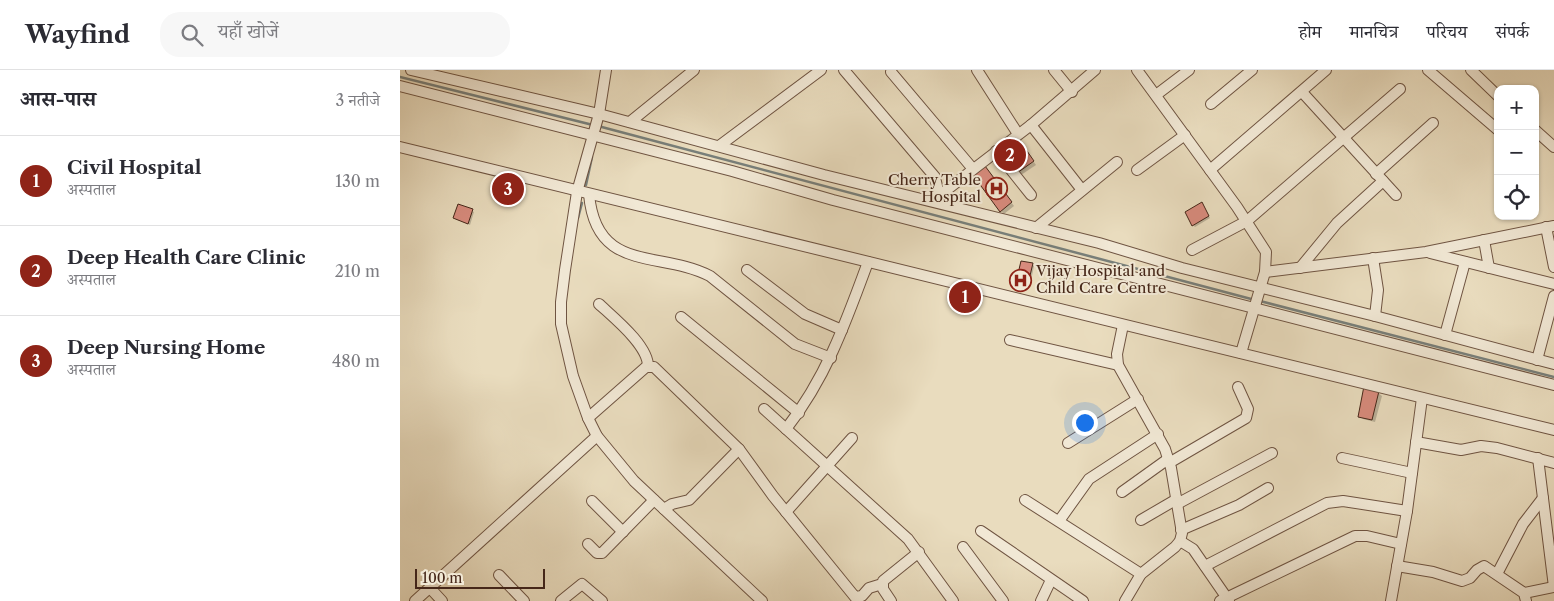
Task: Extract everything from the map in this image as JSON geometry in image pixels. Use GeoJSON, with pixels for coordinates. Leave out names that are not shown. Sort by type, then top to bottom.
{"type":"FeatureCollection","features":[{"type":"Feature","properties":{"kind":"street"},"geometry":{"type":"LineString","coordinates":[[411,70],[596,125],[1554,385]]}},
{"type":"Feature","properties":{"kind":"street"},"geometry":{"type":"LineString","coordinates":[[606,70],[596,125],[578,192],[564,270],[561,302],[562,324],[570,368],[588,418],[597,436],[634,481],[762,601]]}},
{"type":"Feature","properties":{"kind":"street"},"geometry":{"type":"LineString","coordinates":[[630,122],[694,70]]}},
{"type":"Feature","properties":{"kind":"street"},"geometry":{"type":"LineString","coordinates":[[719,146],[821,70]]}},
{"type":"Feature","properties":{"kind":"street"},"geometry":{"type":"LineString","coordinates":[[844,70],[935,177],[940,199]]}},
{"type":"Feature","properties":{"kind":"street"},"geometry":{"type":"LineString","coordinates":[[977,70],[1018,134]]}},
{"type":"Feature","properties":{"kind":"street"},"geometry":{"type":"LineString","coordinates":[[1054,70],[1072,92]]}},
{"type":"Feature","properties":{"kind":"street"},"geometry":{"type":"LineString","coordinates":[[940,199],[973,169],[1072,92],[1095,70]]}},
{"type":"Feature","properties":{"kind":"street"},"geometry":{"type":"LineString","coordinates":[[1137,70],[1247,221],[1266,252],[1265,272],[1242,353]]}},
{"type":"Feature","properties":{"kind":"street"},"geometry":{"type":"LineString","coordinates":[[1156,95],[1189,70]]}},
{"type":"Feature","properties":{"kind":"street"},"geometry":{"type":"LineString","coordinates":[[1211,104],[1252,70]]}},
{"type":"Feature","properties":{"kind":"street"},"geometry":{"type":"LineString","coordinates":[[1210,170],[1326,70]]}},
{"type":"Feature","properties":{"kind":"street"},"geometry":{"type":"LineString","coordinates":[[1428,70],[1494,127]]}},
{"type":"Feature","properties":{"kind":"street"},"geometry":{"type":"LineString","coordinates":[[1471,70],[1494,92]]}},
{"type":"Feature","properties":{"kind":"street"},"geometry":{"type":"LineString","coordinates":[[891,72],[973,169]]}},
{"type":"Feature","properties":{"kind":"street"},"geometry":{"type":"LineString","coordinates":[[400,86],[596,125],[630,122],[719,146],[940,199],[1036,228],[1554,364]]}},
{"type":"Feature","properties":{"kind":"street"},"geometry":{"type":"LineString","coordinates":[[1192,250],[1247,221],[1344,140],[1400,89]]}},
{"type":"Feature","properties":{"kind":"street"},"geometry":{"type":"LineString","coordinates":[[1302,92],[1396,195]]}},
{"type":"Feature","properties":{"kind":"street"},"geometry":{"type":"LineString","coordinates":[[1300,268],[1337,223],[1379,177],[1433,123]]}},
{"type":"Feature","properties":{"kind":"street"},"geometry":{"type":"LineString","coordinates":[[1031,125],[1082,190]]}},
{"type":"Feature","properties":{"kind":"street"},"geometry":{"type":"LineString","coordinates":[[1539,134],[1554,147]]}},
{"type":"Feature","properties":{"kind":"street"},"geometry":{"type":"LineString","coordinates":[[1137,170],[1186,135]]}},
{"type":"Feature","properties":{"kind":"street"},"geometry":{"type":"LineString","coordinates":[[400,146],[578,192],[1554,430]]}},
{"type":"Feature","properties":{"kind":"street"},"geometry":{"type":"LineString","coordinates":[[996,151],[1031,194]]}},
{"type":"Feature","properties":{"kind":"street"},"geometry":{"type":"LineString","coordinates":[[1036,228],[1117,162]]}},
{"type":"Feature","properties":{"kind":"street"},"geometry":{"type":"LineString","coordinates":[[589,194],[593,220],[601,234],[624,254],[699,270],[710,276],[795,344],[831,358]]}},
{"type":"Feature","properties":{"kind":"street"},"geometry":{"type":"LineString","coordinates":[[1265,272],[1426,252],[1550,227],[1554,267]]}},
{"type":"Feature","properties":{"kind":"street"},"geometry":{"type":"LineString","coordinates":[[1484,240],[1489,268]]}},
{"type":"Feature","properties":{"kind":"street"},"geometry":{"type":"LineString","coordinates":[[1426,252],[1554,284]]}},
{"type":"Feature","properties":{"kind":"street"},"geometry":{"type":"LineString","coordinates":[[1373,258],[1378,290],[1375,316]]}},
{"type":"Feature","properties":{"kind":"street"},"geometry":{"type":"LineString","coordinates":[[786,429],[816,387],[831,358],[868,262]]}},
{"type":"Feature","properties":{"kind":"street"},"geometry":{"type":"LineString","coordinates":[[1446,335],[1465,262]]}},
{"type":"Feature","properties":{"kind":"street"},"geometry":{"type":"LineString","coordinates":[[747,270],[805,314],[842,330]]}},
{"type":"Feature","properties":{"kind":"street"},"geometry":{"type":"LineString","coordinates":[[1537,360],[1554,296]]}},
{"type":"Feature","properties":{"kind":"street"},"geometry":{"type":"LineString","coordinates":[[599,304],[644,350],[647,355],[648,366]]}},
{"type":"Feature","properties":{"kind":"street"},"geometry":{"type":"LineString","coordinates":[[681,317],[799,413]]}},
{"type":"Feature","properties":{"kind":"street"},"geometry":{"type":"LineString","coordinates":[[1123,325],[1117,354],[1118,364],[1158,434],[1168,461],[1181,530],[1180,541],[1141,574],[1125,601]]}},
{"type":"Feature","properties":{"kind":"street"},"geometry":{"type":"LineString","coordinates":[[1010,340],[1118,364]]}},
{"type":"Feature","properties":{"kind":"street"},"geometry":{"type":"LineString","coordinates":[[588,418],[648,366]]}},
{"type":"Feature","properties":{"kind":"street"},"geometry":{"type":"LineString","coordinates":[[648,366],[654,367],[738,449],[855,597],[862,596],[869,588],[882,584],[919,552]]}},
{"type":"Feature","properties":{"kind":"street"},"geometry":{"type":"LineString","coordinates":[[1122,492],[1168,461],[1246,418],[1248,409],[1238,386]]}},
{"type":"Feature","properties":{"kind":"street"},"geometry":{"type":"LineString","coordinates":[[1391,601],[1407,511],[1422,398]]}},
{"type":"Feature","properties":{"kind":"street"},"geometry":{"type":"LineString","coordinates":[[1068,443],[1138,400]]}},
{"type":"Feature","properties":{"kind":"street"},"geometry":{"type":"LineString","coordinates":[[764,409],[908,539],[953,601]]}},
{"type":"Feature","properties":{"kind":"street"},"geometry":{"type":"LineString","coordinates":[[1058,521],[1089,479],[1158,434]]}},
{"type":"Feature","properties":{"kind":"street"},"geometry":{"type":"LineString","coordinates":[[415,601],[597,436]]}},
{"type":"Feature","properties":{"kind":"street"},"geometry":{"type":"LineString","coordinates":[[786,512],[852,438]]}},
{"type":"Feature","properties":{"kind":"street"},"geometry":{"type":"LineString","coordinates":[[1416,442],[1460,450],[1481,446],[1554,463]]}},
{"type":"Feature","properties":{"kind":"street"},"geometry":{"type":"LineString","coordinates":[[664,509],[672,504],[689,500],[738,449]]}},
{"type":"Feature","properties":{"kind":"street"},"geometry":{"type":"LineString","coordinates":[[1141,520],[1272,452]]}},
{"type":"Feature","properties":{"kind":"street"},"geometry":{"type":"LineString","coordinates":[[1342,458],[1412,473]]}},
{"type":"Feature","properties":{"kind":"street"},"geometry":{"type":"LineString","coordinates":[[1397,566],[1434,572],[1462,581],[1470,578],[1480,566],[1484,566],[1525,597],[1554,587],[1538,458]]}},
{"type":"Feature","properties":{"kind":"street"},"geometry":{"type":"LineString","coordinates":[[1181,530],[1239,505],[1268,488]]}},
{"type":"Feature","properties":{"kind":"street"},"geometry":{"type":"LineString","coordinates":[[1497,574],[1523,524],[1543,498]]}},
{"type":"Feature","properties":{"kind":"street"},"geometry":{"type":"LineString","coordinates":[[588,544],[597,552],[602,553],[654,500]]}},
{"type":"Feature","properties":{"kind":"street"},"geometry":{"type":"LineString","coordinates":[[1025,500],[1141,574]]}},
{"type":"Feature","properties":{"kind":"street"},"geometry":{"type":"LineString","coordinates":[[592,501],[623,532]]}},
{"type":"Feature","properties":{"kind":"street"},"geometry":{"type":"LineString","coordinates":[[1205,566],[1327,503],[1343,501],[1407,511]]}},
{"type":"Feature","properties":{"kind":"street"},"geometry":{"type":"LineString","coordinates":[[981,530],[1083,601]]}},
{"type":"Feature","properties":{"kind":"street"},"geometry":{"type":"LineString","coordinates":[[1180,541],[1190,545],[1225,600],[1355,536],[1366,536],[1401,544]]}},
{"type":"Feature","properties":{"kind":"street"},"geometry":{"type":"LineString","coordinates":[[964,547],[1003,601]]}},
{"type":"Feature","properties":{"kind":"street"},"geometry":{"type":"LineString","coordinates":[[499,575],[524,601]]}},
{"type":"Feature","properties":{"kind":"street"},"geometry":{"type":"LineString","coordinates":[[1041,601],[1051,580]]}},
{"type":"Feature","properties":{"kind":"street"},"geometry":{"type":"LineString","coordinates":[[561,601],[582,584],[602,601]]}},
{"type":"Feature","properties":{"kind":"street"},"geometry":{"type":"LineString","coordinates":[[882,584],[891,601]]}},
{"type":"Feature","properties":{"kind":"street"},"geometry":{"type":"LineString","coordinates":[[430,588],[442,601]]}},
{"type":"Feature","properties":{"kind":"building"},"geometry":{"type":"Polygon","coordinates":[[[1020,141],[1034,161],[1017,173],[1004,153],[1020,141]]]}},
{"type":"Feature","properties":{"kind":"building"},"geometry":{"type":"Polygon","coordinates":[[[985,166],[1012,202],[1000,212],[973,175],[985,166]]]}},
{"type":"Feature","properties":{"kind":"building"},"geometry":{"type":"Polygon","coordinates":[[[499,180],[522,185],[520,197],[496,192],[499,180]]]}},
{"type":"Feature","properties":{"kind":"building"},"geometry":{"type":"Polygon","coordinates":[[[1202,202],[1209,216],[1192,226],[1185,212],[1202,202]]]}},
{"type":"Feature","properties":{"kind":"building"},"geometry":{"type":"Polygon","coordinates":[[[458,204],[473,209],[468,224],[453,218],[458,204]]]}},
{"type":"Feature","properties":{"kind":"building"},"geometry":{"type":"Polygon","coordinates":[[[1021,261],[1033,263],[1028,284],[1016,282],[1021,261]]]}},
{"type":"Feature","properties":{"kind":"building"},"geometry":{"type":"Polygon","coordinates":[[[958,291],[972,293],[970,304],[956,301],[958,291]]]}},
{"type":"Feature","properties":{"kind":"building"},"geometry":{"type":"Polygon","coordinates":[[[1364,386],[1379,391],[1372,420],[1358,417],[1364,386]]]}},
{"type":"Feature","properties":{"kind":"waterway"},"geometry":{"type":"LineString","coordinates":[[400,77],[593,125]]}},
{"type":"Feature","properties":{"kind":"waterway"},"geometry":{"type":"LineString","coordinates":[[598,126],[1255,300]]}},
{"type":"Feature","properties":{"kind":"waterway"},"geometry":{"type":"LineString","coordinates":[[586,185],[592,157]]}},
{"type":"Feature","properties":{"kind":"waterway"},"geometry":{"type":"LineString","coordinates":[[578,218],[582,203]]}},
{"type":"Feature","properties":{"kind":"waterway"},"geometry":{"type":"LineString","coordinates":[[1260,301],[1554,377]]}},
{"type":"Feature","properties":{"kind":"place","name":"Deep Health Care Clinic"},"geometry":{"type":"Point","coordinates":[1010,155]}},
{"type":"Feature","properties":{"kind":"place","name":"Deep Nursing Home"},"geometry":{"type":"Point","coordinates":[508,189]}},
{"type":"Feature","properties":{"kind":"place","name":"Cherry Table Hospital"},"geometry":{"type":"Point","coordinates":[997,189]}},
{"type":"Feature","properties":{"kind":"place","name":"Vijay Hospital and Child Care Centre"},"geometry":{"type":"Point","coordinates":[1020,280]}},
{"type":"Feature","properties":{"kind":"place","name":"Civil Hospital"},"geometry":{"type":"Point","coordinates":[965,297]}}]}
